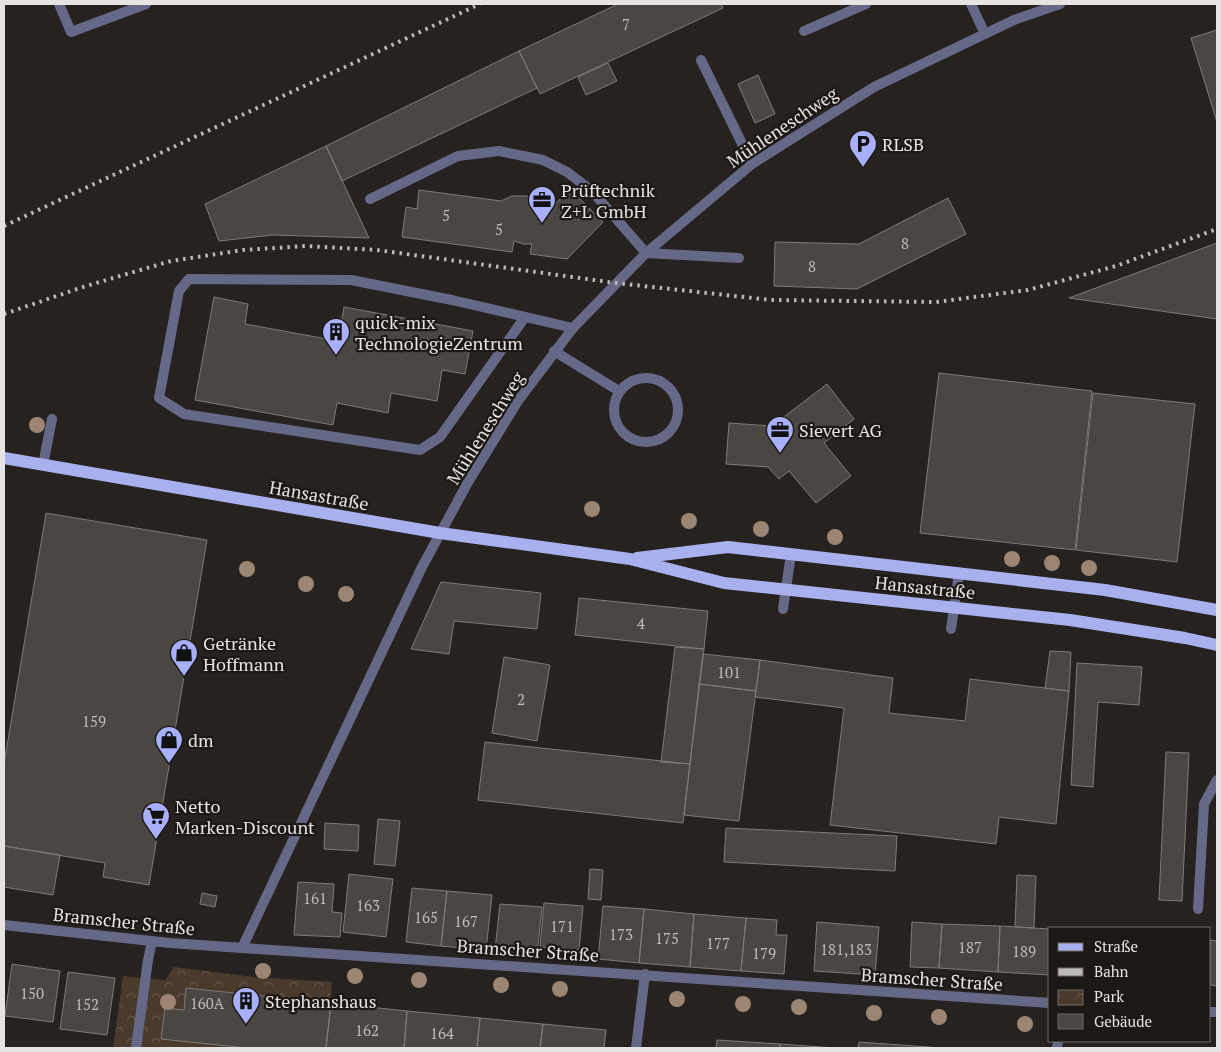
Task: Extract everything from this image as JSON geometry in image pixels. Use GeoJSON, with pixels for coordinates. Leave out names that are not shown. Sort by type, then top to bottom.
{"type":"FeatureCollection","features":[{"type":"Feature","properties":{"kind":"main road","name":"Hansastraße"},"geometry":{"type":"LineString","coordinates":[[4,458],[440,534],[630,559],[724,583],[1070,620],[1186,638],[1217,645]]}},
{"type":"Feature","properties":{"kind":"main road","name":"Hansastraße"},"geometry":{"type":"LineString","coordinates":[[630,559],[728,547],[1105,590],[1217,610]]}},
{"type":"Feature","properties":{"kind":"street"},"geometry":{"type":"LineString","coordinates":[[59,4],[71,32],[146,4]]}},
{"type":"Feature","properties":{"kind":"street"},"geometry":{"type":"LineString","coordinates":[[804,31],[866,4]]}},
{"type":"Feature","properties":{"kind":"street"},"geometry":{"type":"LineString","coordinates":[[971,4],[985,34]]}},
{"type":"Feature","properties":{"kind":"street","name":"Mühleneschweg"},"geometry":{"type":"LineString","coordinates":[[242,948],[422,567],[491,443],[518,401],[573,328],[646,253],[752,164],[874,86],[1014,20],[1060,4]]}},
{"type":"Feature","properties":{"kind":"street"},"geometry":{"type":"LineString","coordinates":[[701,60],[752,164]]}},
{"type":"Feature","properties":{"kind":"street"},"geometry":{"type":"LineString","coordinates":[[370,199],[458,156],[498,151],[542,160],[567,172],[592,191],[646,253],[739,258]]}},
{"type":"Feature","properties":{"kind":"street"},"geometry":{"type":"LineString","coordinates":[[525,317],[440,437],[420,450],[184,414],[159,398],[179,291],[189,279],[352,280],[452,300],[573,328]]}},
{"type":"Feature","properties":{"kind":"street"},"geometry":{"type":"LineString","coordinates":[[554,351],[619,391]]}},
{"type":"Feature","properties":{"kind":"street"},"geometry":{"type":"LineString","coordinates":[[637,379],[659,380],[671,390],[678,405],[678,416],[675,426],[668,434],[654,441],[638,442],[628,438],[616,421],[614,411],[619,391],[628,383],[637,379]]}},
{"type":"Feature","properties":{"kind":"street"},"geometry":{"type":"LineString","coordinates":[[43,465],[52,419]]}},
{"type":"Feature","properties":{"kind":"street"},"geometry":{"type":"LineString","coordinates":[[783,609],[791,554]]}},
{"type":"Feature","properties":{"kind":"street"},"geometry":{"type":"LineString","coordinates":[[951,629],[959,573]]}},
{"type":"Feature","properties":{"kind":"street"},"geometry":{"type":"LineString","coordinates":[[1198,909],[1204,804],[1217,780]]}},
{"type":"Feature","properties":{"kind":"street","name":"Bramscher Straße"},"geometry":{"type":"LineString","coordinates":[[4,925],[152,941],[242,948],[1048,1003]]}},
{"type":"Feature","properties":{"kind":"street"},"geometry":{"type":"LineString","coordinates":[[136,1048],[152,941]]}},
{"type":"Feature","properties":{"kind":"street"},"geometry":{"type":"LineString","coordinates":[[636,1048],[644,974]]}},
{"type":"Feature","properties":{"kind":"green space"},"geometry":{"type":"Polygon","coordinates":[[[174,967],[254,977],[332,982],[326,1048],[113,1048],[123,976],[165,980],[174,967]]]}},
{"type":"Feature","properties":{"kind":"building"},"geometry":{"type":"Polygon","coordinates":[[[618,4],[721,4],[723,8],[540,94],[519,51],[618,4]]]}},
{"type":"Feature","properties":{"kind":"building"},"geometry":{"type":"Polygon","coordinates":[[[1217,30],[1217,122],[1191,38],[1217,30]]]}},
{"type":"Feature","properties":{"kind":"building"},"geometry":{"type":"Polygon","coordinates":[[[519,51],[537,88],[342,181],[326,146],[519,51]]]}},
{"type":"Feature","properties":{"kind":"building"},"geometry":{"type":"Polygon","coordinates":[[[608,63],[617,81],[586,95],[578,77],[608,63]]]}},
{"type":"Feature","properties":{"kind":"building"},"geometry":{"type":"Polygon","coordinates":[[[758,75],[775,114],[755,123],[738,84],[758,75]]]}},
{"type":"Feature","properties":{"kind":"building"},"geometry":{"type":"Polygon","coordinates":[[[326,146],[369,238],[273,235],[219,241],[205,204],[326,146]]]}},
{"type":"Feature","properties":{"kind":"building"},"geometry":{"type":"Polygon","coordinates":[[[570,189],[603,222],[567,259],[530,254],[532,244],[514,241],[512,252],[402,237],[406,207],[417,209],[419,190],[501,201],[512,196],[527,196],[541,201],[550,209],[570,189]]]}},
{"type":"Feature","properties":{"kind":"building"},"geometry":{"type":"Polygon","coordinates":[[[948,198],[966,234],[857,289],[774,286],[775,242],[859,244],[948,198]]]}},
{"type":"Feature","properties":{"kind":"building"},"geometry":{"type":"Polygon","coordinates":[[[1217,243],[1217,319],[1069,298],[1217,243]]]}},
{"type":"Feature","properties":{"kind":"building","name":"quick-mix TechnologieZentrum"},"geometry":{"type":"Polygon","coordinates":[[[214,297],[248,304],[245,324],[338,341],[344,307],[473,331],[465,374],[442,370],[437,401],[391,393],[388,413],[337,403],[333,425],[195,400],[214,297]]]}},
{"type":"Feature","properties":{"kind":"building"},"geometry":{"type":"Polygon","coordinates":[[[939,373],[1092,391],[1075,550],[920,533],[939,373]]]}},
{"type":"Feature","properties":{"kind":"building","name":"Sievert AG"},"geometry":{"type":"Polygon","coordinates":[[[827,384],[854,419],[824,443],[851,476],[816,503],[789,471],[779,479],[768,467],[726,464],[729,423],[772,426],[827,384]]]}},
{"type":"Feature","properties":{"kind":"building"},"geometry":{"type":"Polygon","coordinates":[[[1093,393],[1195,404],[1177,562],[1076,550],[1093,393]]]}},
{"type":"Feature","properties":{"kind":"building"},"geometry":{"type":"Polygon","coordinates":[[[46,513],[207,540],[149,885],[103,877],[105,863],[4,846],[4,764],[46,513]]]}},
{"type":"Feature","properties":{"kind":"building"},"geometry":{"type":"Polygon","coordinates":[[[441,582],[541,593],[537,629],[454,621],[449,654],[411,649],[441,582]]]}},
{"type":"Feature","properties":{"kind":"building"},"geometry":{"type":"Polygon","coordinates":[[[579,598],[708,611],[704,649],[575,635],[579,598]]]}},
{"type":"Feature","properties":{"kind":"building"},"geometry":{"type":"Polygon","coordinates":[[[675,647],[704,649],[690,764],[661,762],[675,647]]]}},
{"type":"Feature","properties":{"kind":"building"},"geometry":{"type":"Polygon","coordinates":[[[1050,651],[1071,652],[1069,691],[1045,688],[1050,651]]]}},
{"type":"Feature","properties":{"kind":"building"},"geometry":{"type":"Polygon","coordinates":[[[703,654],[760,660],[756,691],[699,684],[703,654]]]}},
{"type":"Feature","properties":{"kind":"building"},"geometry":{"type":"Polygon","coordinates":[[[504,657],[550,665],[537,741],[492,733],[504,657]]]}},
{"type":"Feature","properties":{"kind":"building"},"geometry":{"type":"Polygon","coordinates":[[[760,660],[893,678],[889,713],[965,721],[970,679],[1069,691],[1056,824],[999,817],[996,844],[830,825],[844,708],[755,697],[760,660]]]}},
{"type":"Feature","properties":{"kind":"building"},"geometry":{"type":"Polygon","coordinates":[[[1077,663],[1142,667],[1139,705],[1098,702],[1093,787],[1071,785],[1077,663]]]}},
{"type":"Feature","properties":{"kind":"building"},"geometry":{"type":"Polygon","coordinates":[[[699,684],[756,691],[739,821],[684,815],[699,684]]]}},
{"type":"Feature","properties":{"kind":"building"},"geometry":{"type":"Polygon","coordinates":[[[485,742],[690,764],[683,823],[478,800],[485,742]]]}},
{"type":"Feature","properties":{"kind":"building"},"geometry":{"type":"Polygon","coordinates":[[[1166,752],[1189,753],[1182,901],[1159,900],[1166,752]]]}},
{"type":"Feature","properties":{"kind":"building"},"geometry":{"type":"Polygon","coordinates":[[[378,819],[400,821],[395,866],[374,864],[378,819]]]}},
{"type":"Feature","properties":{"kind":"building"},"geometry":{"type":"Polygon","coordinates":[[[325,823],[359,825],[358,851],[324,849],[325,823]]]}},
{"type":"Feature","properties":{"kind":"building"},"geometry":{"type":"Polygon","coordinates":[[[726,828],[897,836],[895,871],[724,862],[726,828]]]}},
{"type":"Feature","properties":{"kind":"building"},"geometry":{"type":"Polygon","coordinates":[[[4,846],[60,855],[53,895],[4,887],[4,846]]]}},
{"type":"Feature","properties":{"kind":"building"},"geometry":{"type":"Polygon","coordinates":[[[590,869],[603,870],[601,900],[588,899],[590,869]]]}},
{"type":"Feature","properties":{"kind":"building"},"geometry":{"type":"Polygon","coordinates":[[[349,874],[393,879],[386,937],[343,932],[349,874]]]}},
{"type":"Feature","properties":{"kind":"building"},"geometry":{"type":"Polygon","coordinates":[[[1017,875],[1036,876],[1034,928],[1015,927],[1017,875]]]}},
{"type":"Feature","properties":{"kind":"building"},"geometry":{"type":"Polygon","coordinates":[[[298,882],[334,884],[332,912],[342,913],[340,937],[294,935],[298,882]]]}},
{"type":"Feature","properties":{"kind":"building"},"geometry":{"type":"Polygon","coordinates":[[[412,888],[447,891],[441,946],[406,942],[412,888]]]}},
{"type":"Feature","properties":{"kind":"building"},"geometry":{"type":"Polygon","coordinates":[[[447,891],[492,895],[486,950],[441,946],[447,891]]]}},
{"type":"Feature","properties":{"kind":"building"},"geometry":{"type":"Polygon","coordinates":[[[202,893],[217,896],[215,907],[200,904],[202,893]]]}},
{"type":"Feature","properties":{"kind":"building"},"geometry":{"type":"Polygon","coordinates":[[[544,903],[583,906],[579,950],[540,947],[544,903]]]}},
{"type":"Feature","properties":{"kind":"building"},"geometry":{"type":"Polygon","coordinates":[[[500,904],[542,907],[537,955],[495,950],[500,904]]]}},
{"type":"Feature","properties":{"kind":"building"},"geometry":{"type":"Polygon","coordinates":[[[603,906],[644,909],[639,963],[598,959],[603,906]]]}},
{"type":"Feature","properties":{"kind":"building"},"geometry":{"type":"Polygon","coordinates":[[[644,909],[694,914],[690,967],[639,963],[644,909]]]}},
{"type":"Feature","properties":{"kind":"building"},"geometry":{"type":"Polygon","coordinates":[[[694,914],[746,918],[741,971],[690,967],[694,914]]]}},
{"type":"Feature","properties":{"kind":"building"},"geometry":{"type":"Polygon","coordinates":[[[746,918],[777,920],[776,935],[787,935],[784,974],[741,971],[746,918]]]}},
{"type":"Feature","properties":{"kind":"building"},"geometry":{"type":"Polygon","coordinates":[[[817,922],[879,927],[875,975],[814,971],[817,922]]]}},
{"type":"Feature","properties":{"kind":"building"},"geometry":{"type":"Polygon","coordinates":[[[912,922],[942,924],[939,968],[910,967],[912,922]]]}},
{"type":"Feature","properties":{"kind":"building"},"geometry":{"type":"Polygon","coordinates":[[[942,924],[1000,926],[998,972],[939,968],[942,924]]]}},
{"type":"Feature","properties":{"kind":"building"},"geometry":{"type":"Polygon","coordinates":[[[1000,926],[1048,929],[1048,975],[998,972],[1000,926]]]}},
{"type":"Feature","properties":{"kind":"building"},"geometry":{"type":"Polygon","coordinates":[[[1211,940],[1217,941],[1217,986],[1211,985],[1211,940]]]}},
{"type":"Feature","properties":{"kind":"building"},"geometry":{"type":"Polygon","coordinates":[[[12,964],[60,971],[53,1022],[5,1016],[12,964]]]}},
{"type":"Feature","properties":{"kind":"building"},"geometry":{"type":"Polygon","coordinates":[[[68,972],[115,978],[107,1035],[60,1029],[68,972]]]}},
{"type":"Feature","properties":{"kind":"building","name":"Stephanshaus"},"geometry":{"type":"Polygon","coordinates":[[[186,988],[331,1003],[326,1048],[247,1048],[161,1039],[165,1008],[184,1010],[186,988]]]}},
{"type":"Feature","properties":{"kind":"building"},"geometry":{"type":"Polygon","coordinates":[[[331,1003],[407,1011],[404,1048],[326,1048],[331,1003]]]}},
{"type":"Feature","properties":{"kind":"building"},"geometry":{"type":"Polygon","coordinates":[[[407,1011],[480,1018],[477,1048],[404,1048],[407,1011]]]}},
{"type":"Feature","properties":{"kind":"building"},"geometry":{"type":"Polygon","coordinates":[[[480,1018],[543,1024],[540,1048],[477,1048],[480,1018]]]}},
{"type":"Feature","properties":{"kind":"building"},"geometry":{"type":"Polygon","coordinates":[[[543,1024],[606,1030],[604,1048],[540,1048],[543,1024]]]}},
{"type":"Feature","properties":{"kind":"building"},"geometry":{"type":"Polygon","coordinates":[[[717,1040],[780,1044],[780,1048],[716,1048],[717,1040]]]}},
{"type":"Feature","properties":{"kind":"building"},"geometry":{"type":"Polygon","coordinates":[[[859,1042],[942,1048],[858,1048],[859,1042]]]}},
{"type":"Feature","properties":{"kind":"building"},"geometry":{"type":"Polygon","coordinates":[[[780,1044],[835,1048],[780,1048],[780,1044]]]}},
{"type":"Feature","properties":{"kind":"railway"},"geometry":{"type":"LineString","coordinates":[[4,226],[480,4]]}},
{"type":"Feature","properties":{"kind":"railway"},"geometry":{"type":"LineString","coordinates":[[4,314],[86,286],[171,261],[243,250],[306,246],[377,250],[616,283],[771,300],[936,302],[1028,290],[1116,266],[1217,229]]}},
{"type":"Feature","properties":{"kind":"place","name":"RLSB"},"geometry":{"type":"Point","coordinates":[863,168]}},
{"type":"Feature","properties":{"kind":"place","name":"Prüftechnik Z+L GmbH"},"geometry":{"type":"Point","coordinates":[542,224]}},
{"type":"Feature","properties":{"kind":"place","name":"quick-mix TechnologieZentrum"},"geometry":{"type":"Point","coordinates":[336,356]}},
{"type":"Feature","properties":{"kind":"place","name":"Sievert AG"},"geometry":{"type":"Point","coordinates":[780,454]}},
{"type":"Feature","properties":{"kind":"place","name":"Getränke Hoffmann"},"geometry":{"type":"Point","coordinates":[184,677]}},
{"type":"Feature","properties":{"kind":"place","name":"dm"},"geometry":{"type":"Point","coordinates":[169,764]}},
{"type":"Feature","properties":{"kind":"place","name":"Netto Marken-Discount"},"geometry":{"type":"Point","coordinates":[156,840]}},
{"type":"Feature","properties":{"kind":"place","name":"Stephanshaus"},"geometry":{"type":"Point","coordinates":[246,1025]}}]}
